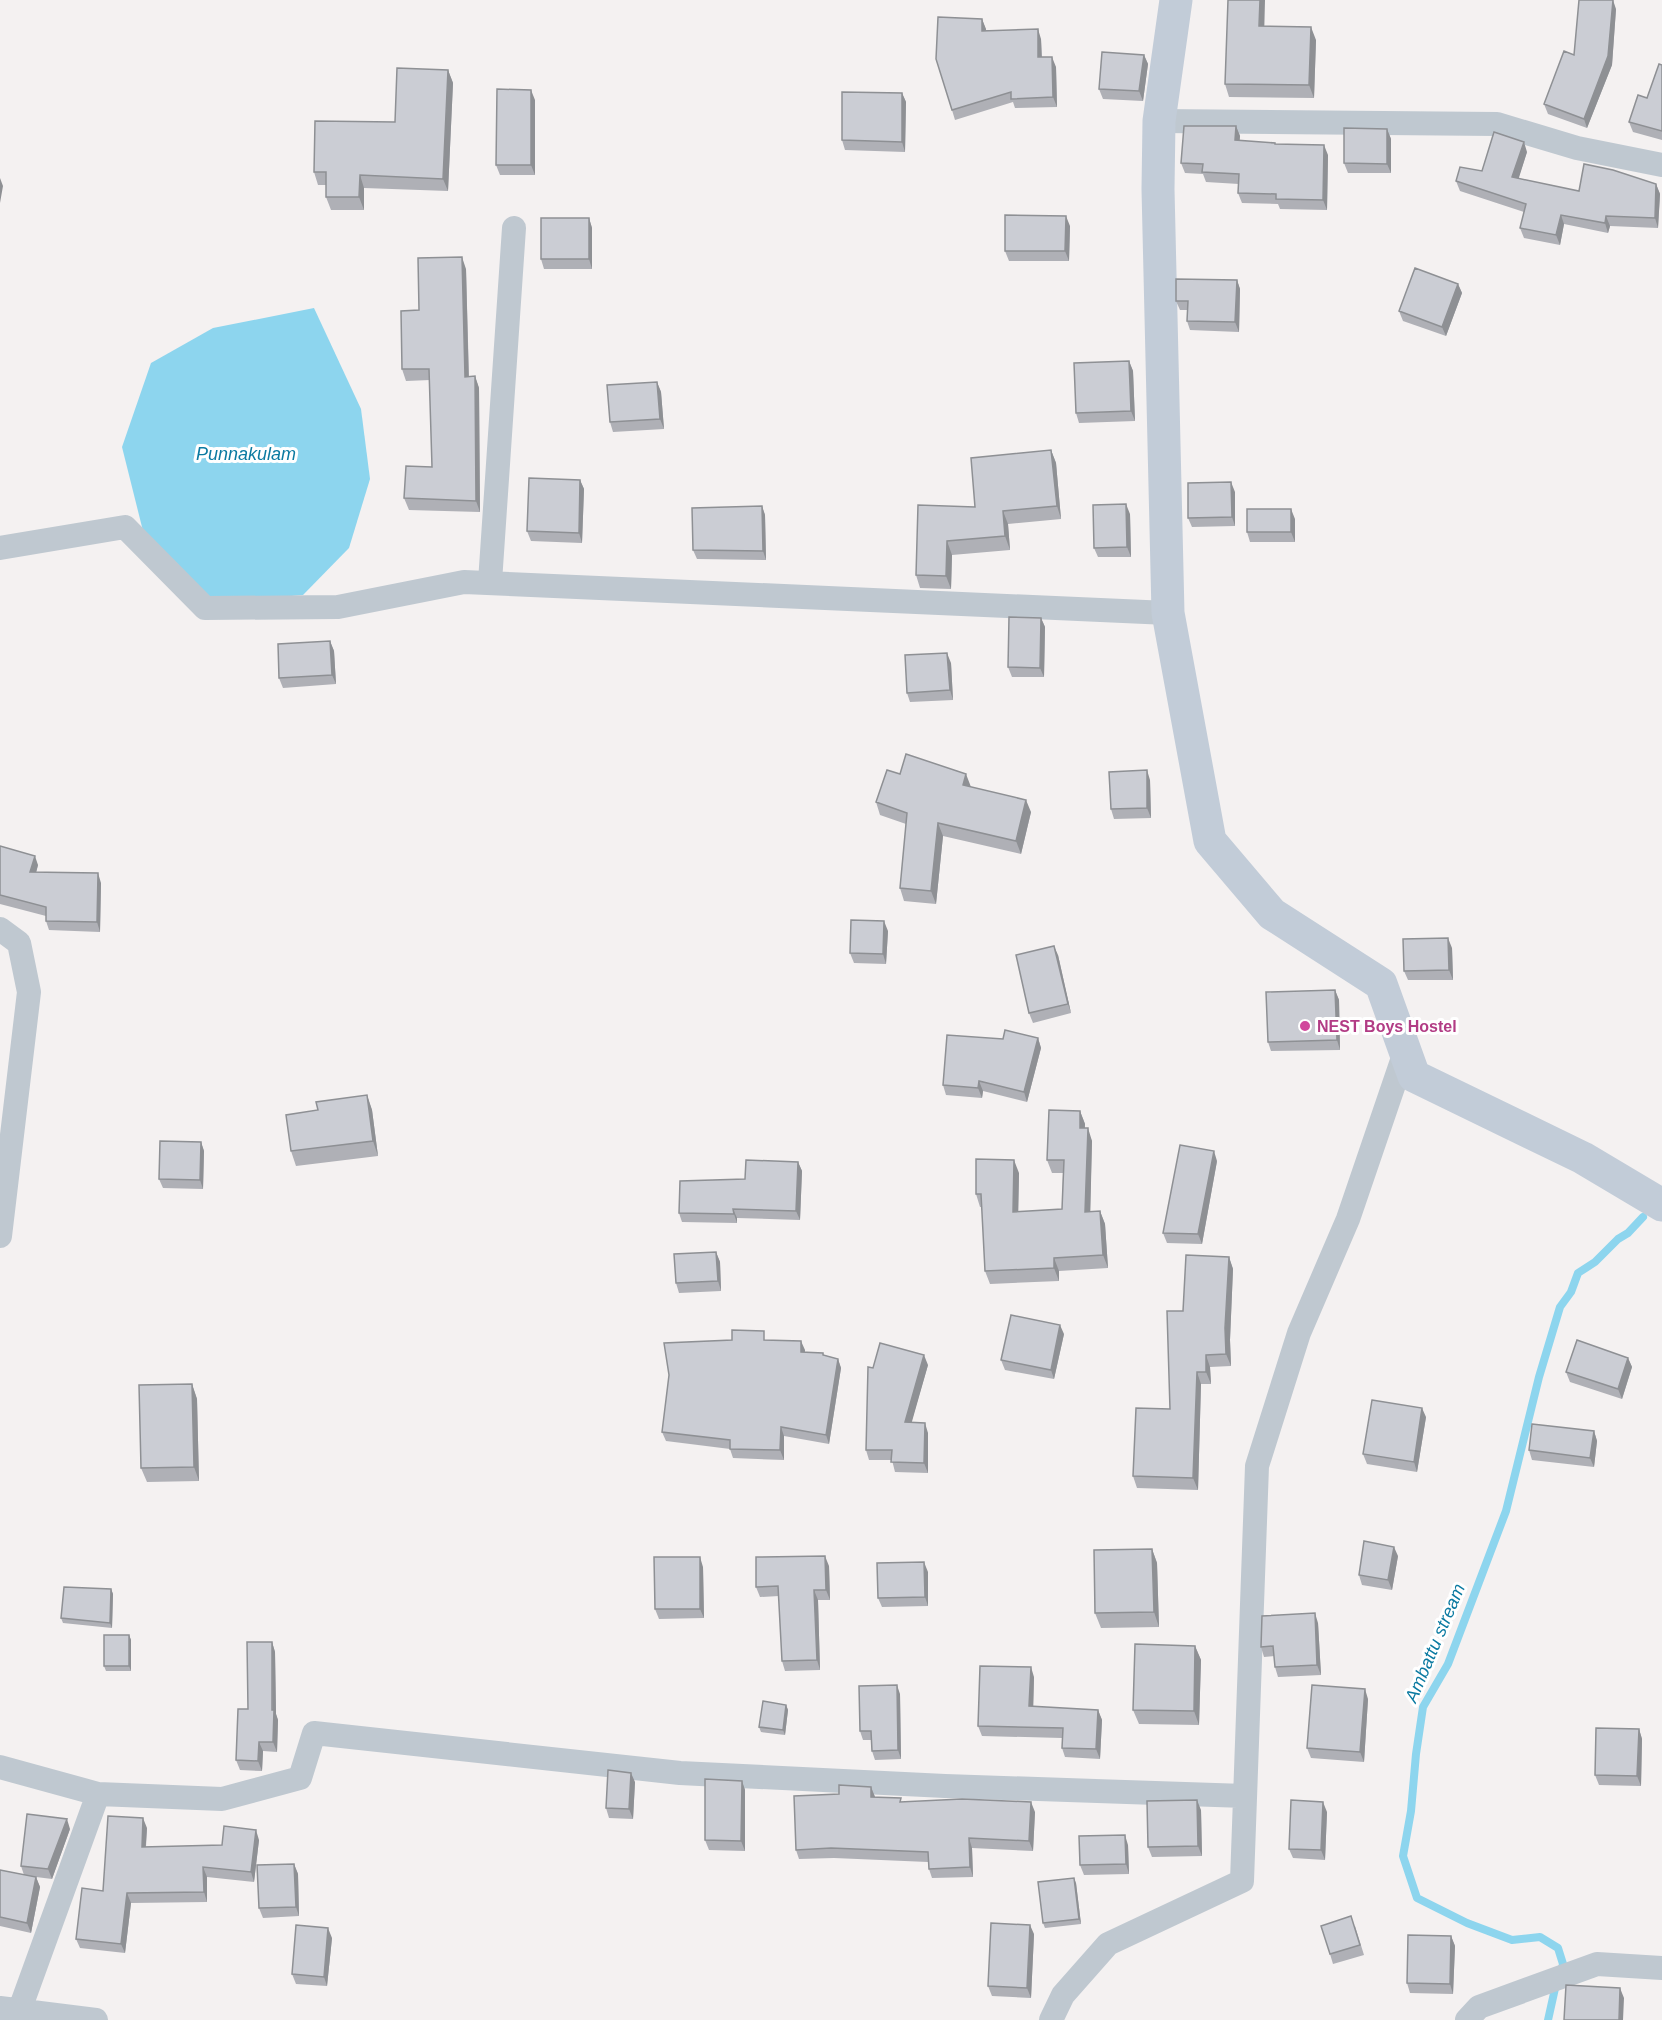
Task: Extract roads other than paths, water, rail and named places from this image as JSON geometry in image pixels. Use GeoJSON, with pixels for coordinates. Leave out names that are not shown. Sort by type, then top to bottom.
{"type":"FeatureCollection","features":[{"type":"Feature","properties":{"kind":"street"},"geometry":{"type":"LineString","coordinates":[[1176,0],[1159,121],[1158,189],[1168,613],[1210,841],[1272,914],[1381,984],[1414,1076],[1584,1158],[1662,1205]]}},
{"type":"Feature","properties":{"kind":"street"},"geometry":{"type":"LineString","coordinates":[[1159,121],[1497,124],[1577,148],[1662,165]]}},
{"type":"Feature","properties":{"kind":"street"},"geometry":{"type":"LineString","coordinates":[[490,582],[514,228]]}},
{"type":"Feature","properties":{"kind":"street"},"geometry":{"type":"LineString","coordinates":[[0,548],[126,527],[205,608],[339,607],[464,582],[490,582],[1168,613]]}},
{"type":"Feature","properties":{"kind":"street"},"geometry":{"type":"LineString","coordinates":[[0,929],[19,943],[29,992],[0,1236]]}},
{"type":"Feature","properties":{"kind":"street"},"geometry":{"type":"LineString","coordinates":[[1051,2020],[1063,1995],[1108,1944],[1242,1881],[1257,1467],[1299,1333],[1348,1219],[1405,1052]]}},
{"type":"Feature","properties":{"kind":"street"},"geometry":{"type":"LineString","coordinates":[[0,1767],[98,1794],[222,1799],[300,1778],[314,1733],[680,1773],[945,1786],[1245,1796]]}},
{"type":"Feature","properties":{"kind":"street"},"geometry":{"type":"LineString","coordinates":[[96,2020],[12,2013],[98,1794]]}},
{"type":"Feature","properties":{"kind":"street"},"geometry":{"type":"LineString","coordinates":[[1467,2020],[1479,2007],[1597,1964],[1662,1968]]}},
{"type":"Feature","properties":{"kind":"water","name":"Punnakulam"},"geometry":{"type":"Polygon","coordinates":[[[314,308],[361,409],[370,479],[349,548],[303,595],[213,603],[145,539],[122,447],[151,363],[213,328],[314,308]]]}},
{"type":"Feature","properties":{"kind":"waterway","name":"Ambattu stream"},"geometry":{"type":"LineString","coordinates":[[1561,1972],[1563,1964],[1558,1948],[1540,1937],[1512,1940],[1467,1923],[1417,1898],[1403,1856],[1411,1811],[1423,1707],[1448,1664],[1506,1511],[1539,1377],[1560,1307],[1571,1292],[1578,1273],[1595,1262],[1643,1217]]}},
{"type":"Feature","properties":{"kind":"waterway","name":"Ambattu stream"},"geometry":{"type":"LineString","coordinates":[[1548,2020],[1556,1984]]}},
{"type":"Feature","properties":{"kind":"place","name":"NEST Boys Hostel"},"geometry":{"type":"Point","coordinates":[1305,1026]}}]}
